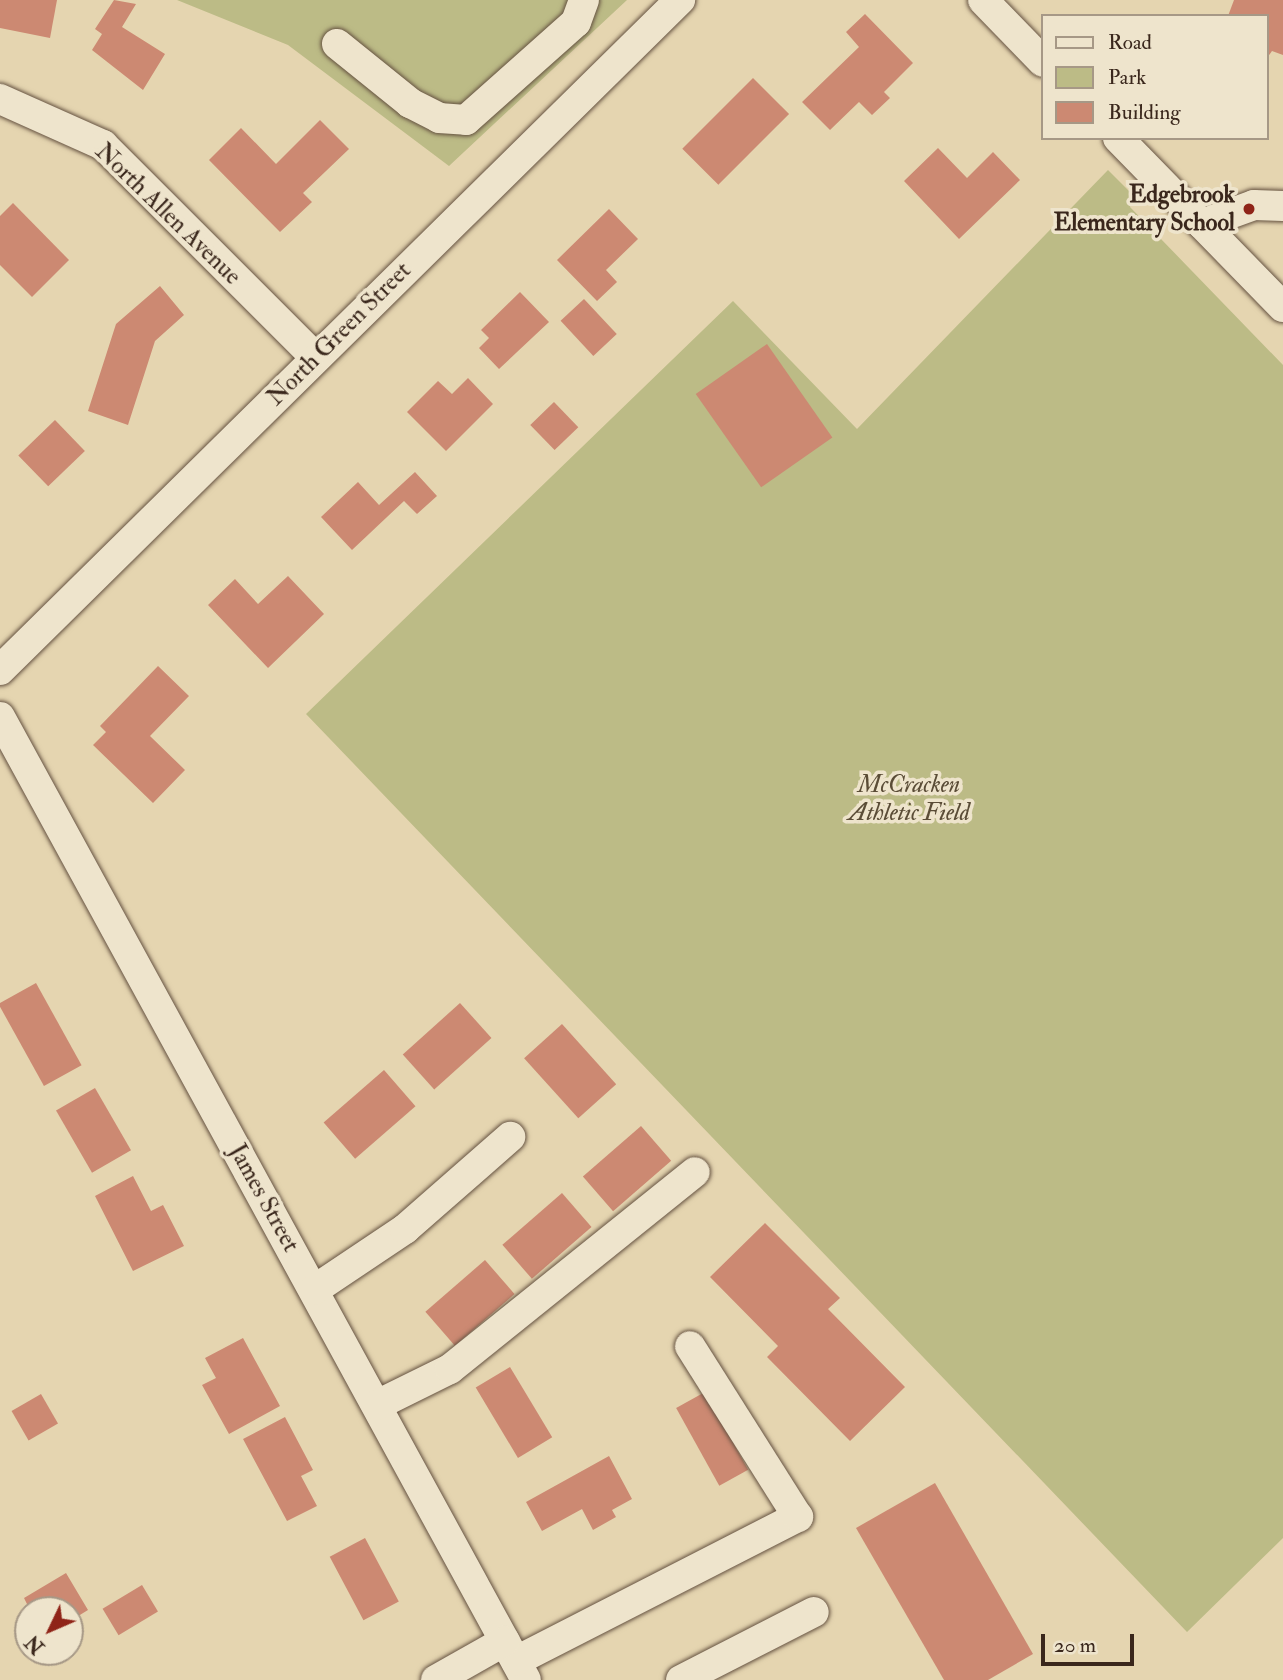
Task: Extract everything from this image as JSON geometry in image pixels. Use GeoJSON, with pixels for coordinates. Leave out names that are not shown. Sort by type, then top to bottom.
{"type":"FeatureCollection","features":[{"type":"Feature","properties":{"kind":"street"},"geometry":{"type":"LineString","coordinates":[[337,44],[410,103],[439,118],[467,120],[576,22],[584,0]]}},
{"type":"Feature","properties":{"kind":"street","name":"North Green Street"},"geometry":{"type":"LineString","coordinates":[[0,670],[680,0]]}},
{"type":"Feature","properties":{"kind":"street"},"geometry":{"type":"LineString","coordinates":[[983,0],[1042,61]]}},
{"type":"Feature","properties":{"kind":"street","name":"North Allen Avenue"},"geometry":{"type":"LineString","coordinates":[[0,99],[103,145],[315,357]]}},
{"type":"Feature","properties":{"kind":"street"},"geometry":{"type":"LineString","coordinates":[[1120,140],[1283,307]]}},
{"type":"Feature","properties":{"kind":"street"},"geometry":{"type":"LineString","coordinates":[[1202,224],[1254,205],[1283,206]]}},
{"type":"Feature","properties":{"kind":"street","name":"James Street"},"geometry":{"type":"LineString","coordinates":[[0,717],[516,1661]]}},
{"type":"Feature","properties":{"kind":"street"},"geometry":{"type":"LineString","coordinates":[[314,1290],[405,1230],[510,1137]]}},
{"type":"Feature","properties":{"kind":"street"},"geometry":{"type":"LineString","coordinates":[[377,1405],[450,1369],[695,1172]]}},
{"type":"Feature","properties":{"kind":"street"},"geometry":{"type":"LineString","coordinates":[[436,1680],[516,1661],[798,1517],[690,1346]]}},
{"type":"Feature","properties":{"kind":"street"},"geometry":{"type":"LineString","coordinates":[[681,1680],[814,1612]]}},
{"type":"Feature","properties":{"kind":"green space"},"geometry":{"type":"Polygon","coordinates":[[[177,0],[627,0],[449,166],[288,45],[177,0]]]}},
{"type":"Feature","properties":{"kind":"green space","name":"McCracken Athletic Field"},"geometry":{"type":"Polygon","coordinates":[[[1108,170],[1132,194],[1130,207],[1283,365],[1283,1538],[1187,1632],[306,714],[733,301],[857,429],[1108,170]]]}},
{"type":"Feature","properties":{"kind":"building"},"geometry":{"type":"Polygon","coordinates":[[[0,0],[57,0],[50,38],[0,28],[0,0]]]}},
{"type":"Feature","properties":{"kind":"building"},"geometry":{"type":"Polygon","coordinates":[[[114,0],[136,4],[122,27],[165,54],[143,90],[92,50],[102,34],[95,29],[114,0]]]}},
{"type":"Feature","properties":{"kind":"building"},"geometry":{"type":"Polygon","coordinates":[[[1234,0],[1283,0],[1283,55],[1272,51],[1269,55],[1269,14],[1229,14],[1234,0]]]}},
{"type":"Feature","properties":{"kind":"building"},"geometry":{"type":"Polygon","coordinates":[[[865,14],[913,63],[884,92],[890,98],[872,115],[859,102],[830,130],[802,102],[859,47],[846,32],[865,14]]]}},
{"type":"Feature","properties":{"kind":"building"},"geometry":{"type":"Polygon","coordinates":[[[753,78],[789,114],[718,185],[682,149],[753,78]]]}},
{"type":"Feature","properties":{"kind":"building"},"geometry":{"type":"Polygon","coordinates":[[[320,120],[349,149],[303,193],[312,202],[280,232],[209,160],[241,128],[276,164],[320,120]]]}},
{"type":"Feature","properties":{"kind":"building"},"geometry":{"type":"Polygon","coordinates":[[[938,148],[967,178],[993,152],[1020,180],[959,239],[904,181],[938,148]]]}},
{"type":"Feature","properties":{"kind":"building"},"geometry":{"type":"Polygon","coordinates":[[[13,203],[69,260],[32,297],[0,265],[0,216],[13,203]]]}},
{"type":"Feature","properties":{"kind":"building"},"geometry":{"type":"Polygon","coordinates":[[[609,209],[638,239],[606,270],[617,282],[597,301],[557,260],[609,209]]]}},
{"type":"Feature","properties":{"kind":"building"},"geometry":{"type":"Polygon","coordinates":[[[160,286],[184,315],[155,341],[128,425],[88,411],[116,324],[160,286]]]}},
{"type":"Feature","properties":{"kind":"building"},"geometry":{"type":"Polygon","coordinates":[[[520,292],[549,322],[499,369],[479,348],[489,338],[481,330],[520,292]]]}},
{"type":"Feature","properties":{"kind":"building"},"geometry":{"type":"Polygon","coordinates":[[[584,299],[617,334],[593,356],[561,321],[584,299]]]}},
{"type":"Feature","properties":{"kind":"building"},"geometry":{"type":"Polygon","coordinates":[[[767,344],[832,437],[761,487],[696,394],[767,344]]]}},
{"type":"Feature","properties":{"kind":"building"},"geometry":{"type":"Polygon","coordinates":[[[468,378],[493,404],[446,451],[407,412],[438,381],[452,394],[468,378]]]}},
{"type":"Feature","properties":{"kind":"building"},"geometry":{"type":"Polygon","coordinates":[[[554,402],[578,427],[555,450],[530,425],[554,402]]]}},
{"type":"Feature","properties":{"kind":"building"},"geometry":{"type":"Polygon","coordinates":[[[55,420],[85,451],[48,486],[18,455],[55,420]]]}},
{"type":"Feature","properties":{"kind":"building"},"geometry":{"type":"Polygon","coordinates":[[[415,472],[437,496],[417,514],[404,501],[352,550],[321,517],[358,482],[379,505],[415,472]]]}},
{"type":"Feature","properties":{"kind":"building"},"geometry":{"type":"Polygon","coordinates":[[[288,576],[324,614],[268,668],[208,605],[235,579],[258,604],[288,576]]]}},
{"type":"Feature","properties":{"kind":"building"},"geometry":{"type":"Polygon","coordinates":[[[158,666],[189,696],[150,736],[185,770],[153,803],[93,745],[106,732],[100,726],[158,666]]]}},
{"type":"Feature","properties":{"kind":"building"},"geometry":{"type":"Polygon","coordinates":[[[36,983],[82,1065],[44,1086],[0,1007],[0,1003],[36,983]]]}},
{"type":"Feature","properties":{"kind":"building"},"geometry":{"type":"Polygon","coordinates":[[[460,1003],[491,1038],[434,1089],[403,1055],[460,1003]]]}},
{"type":"Feature","properties":{"kind":"building"},"geometry":{"type":"Polygon","coordinates":[[[562,1024],[616,1084],[578,1118],[524,1058],[562,1024]]]}},
{"type":"Feature","properties":{"kind":"building"},"geometry":{"type":"Polygon","coordinates":[[[384,1070],[415,1106],[355,1159],[324,1122],[384,1070]]]}},
{"type":"Feature","properties":{"kind":"building"},"geometry":{"type":"Polygon","coordinates":[[[95,1088],[131,1150],[92,1173],[56,1110],[95,1088]]]}},
{"type":"Feature","properties":{"kind":"building"},"geometry":{"type":"Polygon","coordinates":[[[641,1126],[671,1161],[613,1211],[583,1177],[641,1126]]]}},
{"type":"Feature","properties":{"kind":"building"},"geometry":{"type":"Polygon","coordinates":[[[133,1176],[151,1211],[163,1205],[184,1246],[133,1271],[95,1196],[133,1176]]]}},
{"type":"Feature","properties":{"kind":"building"},"geometry":{"type":"Polygon","coordinates":[[[562,1193],[592,1227],[532,1279],[502,1245],[562,1193]]]}},
{"type":"Feature","properties":{"kind":"building"},"geometry":{"type":"Polygon","coordinates":[[[765,1223],[840,1298],[828,1309],[905,1387],[850,1441],[767,1357],[778,1346],[710,1277],[765,1223]]]}},
{"type":"Feature","properties":{"kind":"building"},"geometry":{"type":"Polygon","coordinates":[[[485,1260],[515,1294],[455,1346],[425,1312],[485,1260]]]}},
{"type":"Feature","properties":{"kind":"building"},"geometry":{"type":"Polygon","coordinates":[[[243,1338],[280,1406],[229,1434],[202,1385],[216,1378],[205,1358],[243,1338]]]}},
{"type":"Feature","properties":{"kind":"building"},"geometry":{"type":"Polygon","coordinates":[[[510,1367],[552,1437],[518,1458],[476,1388],[510,1367]]]}},
{"type":"Feature","properties":{"kind":"building"},"geometry":{"type":"Polygon","coordinates":[[[705,1392],[748,1470],[719,1486],[676,1408],[705,1392]]]}},
{"type":"Feature","properties":{"kind":"building"},"geometry":{"type":"Polygon","coordinates":[[[41,1394],[58,1423],[29,1440],[12,1411],[41,1394]]]}},
{"type":"Feature","properties":{"kind":"building"},"geometry":{"type":"Polygon","coordinates":[[[285,1417],[313,1470],[301,1476],[317,1506],[287,1521],[243,1439],[285,1417]]]}},
{"type":"Feature","properties":{"kind":"building"},"geometry":{"type":"Polygon","coordinates":[[[609,1456],[632,1499],[612,1510],[616,1517],[593,1530],[582,1509],[542,1531],[526,1502],[609,1456]]]}},
{"type":"Feature","properties":{"kind":"building"},"geometry":{"type":"Polygon","coordinates":[[[935,1483],[1033,1654],[988,1680],[944,1680],[856,1528],[935,1483]]]}},
{"type":"Feature","properties":{"kind":"building"},"geometry":{"type":"Polygon","coordinates":[[[365,1538],[399,1602],[363,1620],[330,1557],[365,1538]]]}},
{"type":"Feature","properties":{"kind":"building"},"geometry":{"type":"Polygon","coordinates":[[[66,1573],[80,1596],[27,1596],[66,1573]]]}},
{"type":"Feature","properties":{"kind":"building"},"geometry":{"type":"Polygon","coordinates":[[[142,1585],[158,1612],[119,1635],[103,1609],[142,1585]]]}},
{"type":"Feature","properties":{"kind":"place","name":"Edgebrook Elementary School"},"geometry":{"type":"Point","coordinates":[1249,209]}}]}
